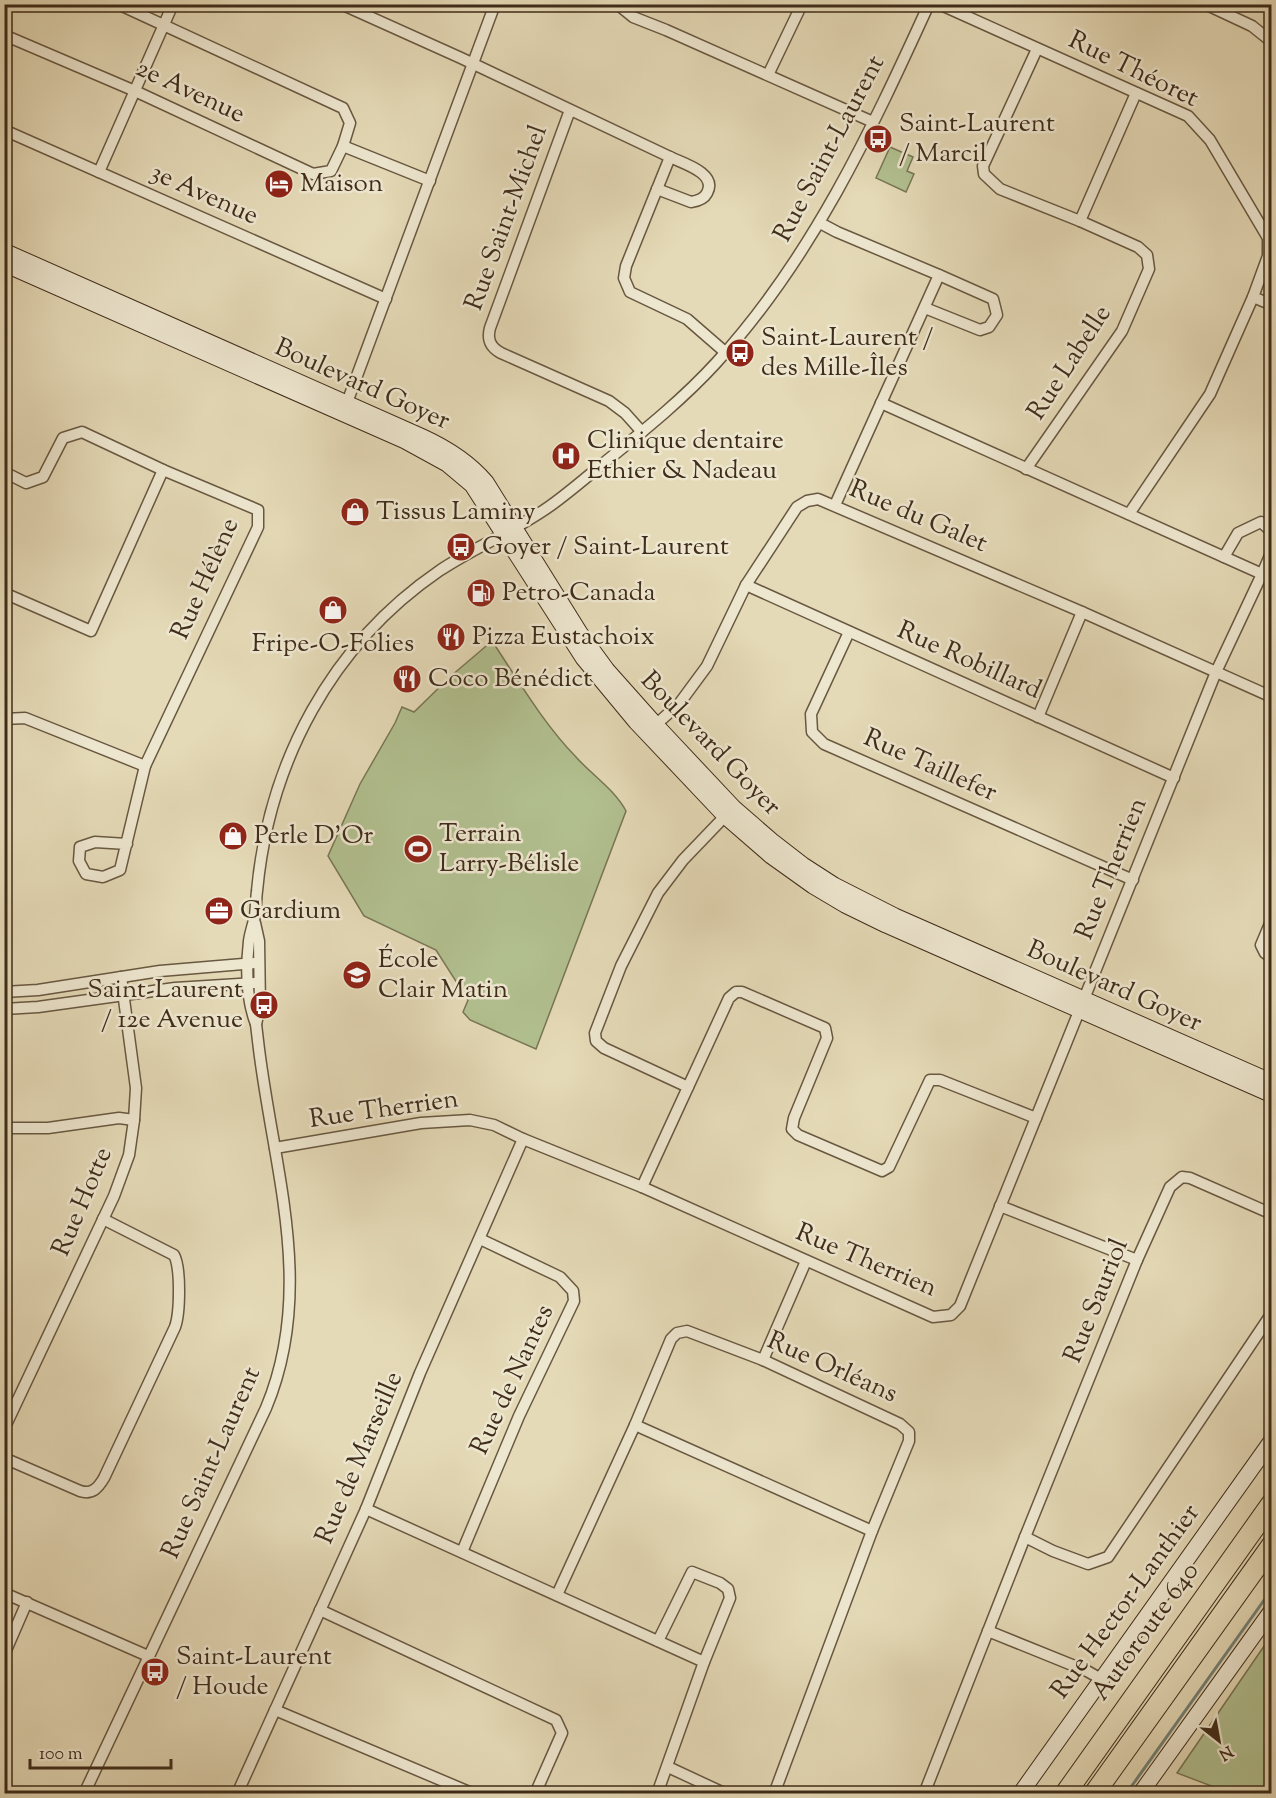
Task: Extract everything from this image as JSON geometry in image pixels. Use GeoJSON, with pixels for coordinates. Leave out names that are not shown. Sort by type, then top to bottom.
{"type":"FeatureCollection","features":[{"type":"Feature","properties":{"kind":"highway","name":"Autoroute 640"},"geometry":{"type":"LineString","coordinates":[[1065,1794],[1272,1503]]}},
{"type":"Feature","properties":{"kind":"highway","name":"Autoroute 640"},"geometry":{"type":"LineString","coordinates":[[1094,1794],[1272,1545]]}},
{"type":"Feature","properties":{"kind":"street"},"geometry":{"type":"LineString","coordinates":[[118,4],[343,108],[350,123],[343,146],[430,181]]}},
{"type":"Feature","properties":{"kind":"street"},"geometry":{"type":"LineString","coordinates":[[99,172],[173,4]]}},
{"type":"Feature","properties":{"kind":"street"},"geometry":{"type":"LineString","coordinates":[[341,4],[670,157],[704,175],[709,184],[707,193],[701,200],[691,202],[657,189]]}},
{"type":"Feature","properties":{"kind":"street"},"geometry":{"type":"LineString","coordinates":[[345,408],[495,4]]}},
{"type":"Feature","properties":{"kind":"street"},"geometry":{"type":"LineString","coordinates":[[622,4],[622,8],[633,17],[873,122]]}},
{"type":"Feature","properties":{"kind":"street"},"geometry":{"type":"LineString","coordinates":[[768,75],[802,4]]}},
{"type":"Feature","properties":{"kind":"street","name":"Rue Saint-Laurent"},"geometry":{"type":"LineString","coordinates":[[84,1794],[274,1388],[288,1329],[291,1268],[256,1024],[260,1007],[254,983],[253,963],[258,941],[254,919],[262,853],[273,801],[291,752],[317,699],[353,649],[391,610],[441,570],[550,506],[642,432],[700,380],[725,352],[772,294],[820,223],[873,122],[929,4]]}},
{"type":"Feature","properties":{"kind":"street","name":"Rue Théoret"},"geometry":{"type":"LineString","coordinates":[[939,4],[1188,116],[1210,140],[1268,238],[1268,256],[1253,297],[1210,394],[1129,514]]}},
{"type":"Feature","properties":{"kind":"street"},"geometry":{"type":"LineString","coordinates":[[1205,4],[1252,26],[1272,42]]}},
{"type":"Feature","properties":{"kind":"street","name":"2e Avenue"},"geometry":{"type":"LineString","coordinates":[[4,35],[313,174],[331,171],[343,146]]}},
{"type":"Feature","properties":{"kind":"street","name":"Rue Labelle"},"geometry":{"type":"LineString","coordinates":[[1026,469],[1122,332],[1149,269],[1147,255],[1138,247],[1000,189],[984,174],[983,166],[1037,49]]}},
{"type":"Feature","properties":{"kind":"street"},"geometry":{"type":"LineString","coordinates":[[1080,221],[1137,93]]}},
{"type":"Feature","properties":{"kind":"street","name":"Rue Saint-Michel"},"geometry":{"type":"LineString","coordinates":[[570,110],[490,328],[489,341],[493,348],[501,353],[609,401],[625,413],[642,432]]}},
{"type":"Feature","properties":{"kind":"street","name":"3e Avenue"},"geometry":{"type":"LineString","coordinates":[[4,130],[386,299]]}},
{"type":"Feature","properties":{"kind":"street"},"geometry":{"type":"LineString","coordinates":[[670,157],[626,266],[625,284],[634,295],[687,319],[725,352]]}},
{"type":"Feature","properties":{"kind":"street"},"geometry":{"type":"LineString","coordinates":[[820,223],[993,299],[997,315],[989,327],[980,330],[925,308]]}},
{"type":"Feature","properties":{"kind":"street","name":"Boulevard Goyer"},"geometry":{"type":"LineString","coordinates":[[4,251],[345,408],[447,464],[472,485],[509,530],[583,658],[729,812],[784,866],[845,905],[895,929],[1272,1082]]}},
{"type":"Feature","properties":{"kind":"street","name":"Boulevard Goyer"},"geometry":{"type":"LineString","coordinates":[[4,264],[345,408]]}},
{"type":"Feature","properties":{"kind":"street"},"geometry":{"type":"LineString","coordinates":[[835,505],[939,275]]}},
{"type":"Feature","properties":{"kind":"street"},"geometry":{"type":"LineString","coordinates":[[1253,297],[1272,305]]}},
{"type":"Feature","properties":{"kind":"street"},"geometry":{"type":"LineString","coordinates":[[881,404],[1262,574]]}},
{"type":"Feature","properties":{"kind":"street","name":"Rue Hélène"},"geometry":{"type":"LineString","coordinates":[[4,472],[26,483],[43,477],[63,438],[82,432],[163,470],[258,510],[258,526],[145,766],[127,844],[120,870],[103,877],[86,874],[79,861],[80,847],[95,842],[127,844]]}},
{"type":"Feature","properties":{"kind":"street"},"geometry":{"type":"LineString","coordinates":[[4,593],[91,631],[163,470]]}},
{"type":"Feature","properties":{"kind":"street","name":"Rue du Galet"},"geometry":{"type":"LineString","coordinates":[[651,729],[679,704],[707,666],[746,585],[797,507],[807,501],[818,499],[1082,612],[1272,697]]}},
{"type":"Feature","properties":{"kind":"street"},"geometry":{"type":"LineString","coordinates":[[1224,557],[1238,533],[1261,522],[1272,532]]}},
{"type":"Feature","properties":{"kind":"street","name":"Rue Therrien"},"geometry":{"type":"LineString","coordinates":[[275,1148],[421,1123],[470,1120],[494,1125],[642,1187],[933,1317],[951,1315],[960,1306],[1216,672],[1272,551]]}},
{"type":"Feature","properties":{"kind":"street","name":"Rue Robillard"},"geometry":{"type":"LineString","coordinates":[[746,585],[1174,778]]}},
{"type":"Feature","properties":{"kind":"street"},"geometry":{"type":"LineString","coordinates":[[1038,717],[1082,612]]}},
{"type":"Feature","properties":{"kind":"street","name":"Rue Taillefer"},"geometry":{"type":"LineString","coordinates":[[849,632],[811,714],[812,732],[824,744],[1133,880]]}},
{"type":"Feature","properties":{"kind":"street"},"geometry":{"type":"LineString","coordinates":[[4,719],[25,718],[145,766]]}},
{"type":"Feature","properties":{"kind":"street"},"geometry":{"type":"LineString","coordinates":[[688,1087],[604,1048],[596,1041],[595,1034],[621,966],[658,893],[683,860],[729,812]]}},
{"type":"Feature","properties":{"kind":"street"},"geometry":{"type":"LineString","coordinates":[[1272,919],[1262,945],[1265,953],[1272,958]]}},
{"type":"Feature","properties":{"kind":"street"},"geometry":{"type":"LineString","coordinates":[[4,992],[38,990],[176,969],[253,963]]}},
{"type":"Feature","properties":{"kind":"street","name":"Rue Hotte"},"geometry":{"type":"LineString","coordinates":[[4,1429],[103,1219],[126,1164],[134,1120],[136,1078],[121,977]]}},
{"type":"Feature","properties":{"kind":"street"},"geometry":{"type":"LineString","coordinates":[[4,1009],[38,1007],[124,994],[254,983]]}},
{"type":"Feature","properties":{"kind":"street"},"geometry":{"type":"LineString","coordinates":[[642,1187],[729,998],[736,992],[742,992],[825,1028],[827,1038],[794,1118],[792,1129],[798,1135],[882,1171],[889,1167],[930,1080],[940,1080],[1036,1118]]}},
{"type":"Feature","properties":{"kind":"street","name":"Boulevard Goyer"},"geometry":{"type":"LineString","coordinates":[[1082,1005],[1272,1095]]}},
{"type":"Feature","properties":{"kind":"street"},"geometry":{"type":"LineString","coordinates":[[4,1128],[48,1128],[120,1118],[134,1120]]}},
{"type":"Feature","properties":{"kind":"street","name":"Rue de Marseille"},"geometry":{"type":"LineString","coordinates":[[237,1794],[366,1509],[420,1373],[523,1139]]}},
{"type":"Feature","properties":{"kind":"street","name":"Rue Sauriol"},"geometry":{"type":"LineString","coordinates":[[924,1794],[1137,1260],[1170,1187],[1182,1177],[1190,1178],[1272,1214]]}},
{"type":"Feature","properties":{"kind":"street"},"geometry":{"type":"LineString","coordinates":[[1000,1206],[1137,1260]]}},
{"type":"Feature","properties":{"kind":"street"},"geometry":{"type":"LineString","coordinates":[[4,1458],[80,1491],[95,1490],[104,1479],[177,1322],[177,1263],[174,1254],[103,1219]]}},
{"type":"Feature","properties":{"kind":"street","name":"Rue de Nantes"},"geometry":{"type":"LineString","coordinates":[[462,1552],[519,1416],[574,1301],[573,1291],[560,1277],[480,1239]]}},
{"type":"Feature","properties":{"kind":"street"},"geometry":{"type":"LineString","coordinates":[[763,1360],[806,1261]]}},
{"type":"Feature","properties":{"kind":"street"},"geometry":{"type":"LineString","coordinates":[[1025,1537],[1053,1551],[1088,1564],[1108,1557],[1272,1313]]}},
{"type":"Feature","properties":{"kind":"street","name":"Rue Orléans"},"geometry":{"type":"LineString","coordinates":[[557,1595],[635,1425],[671,1339],[677,1333],[687,1331],[763,1360],[900,1424],[909,1432],[909,1441],[872,1531],[774,1794]]}},
{"type":"Feature","properties":{"kind":"street"},"geometry":{"type":"LineString","coordinates":[[635,1425],[872,1531]]}},
{"type":"Feature","properties":{"kind":"street","name":"Rue Hector-Lanthier"},"geometry":{"type":"LineString","coordinates":[[1020,1794],[1272,1440]]}},
{"type":"Feature","properties":{"kind":"street"},"geometry":{"type":"LineString","coordinates":[[366,1509],[704,1662]]}},
{"type":"Feature","properties":{"kind":"street"},"geometry":{"type":"LineString","coordinates":[[657,1794],[704,1662],[730,1598],[728,1589],[720,1582],[692,1572],[658,1641]]}},
{"type":"Feature","properties":{"kind":"street"},"geometry":{"type":"LineString","coordinates":[[4,1593],[148,1656]]}},
{"type":"Feature","properties":{"kind":"street"},"geometry":{"type":"LineString","coordinates":[[4,1655],[27,1602]]}},
{"type":"Feature","properties":{"kind":"street"},"geometry":{"type":"LineString","coordinates":[[320,1610],[556,1720],[561,1733],[535,1794]]}},
{"type":"Feature","properties":{"kind":"street"},"geometry":{"type":"LineString","coordinates":[[1140,1794],[1272,1610]]}},
{"type":"Feature","properties":{"kind":"street"},"geometry":{"type":"LineString","coordinates":[[988,1631],[1087,1671],[1101,1679]]}},
{"type":"Feature","properties":{"kind":"street"},"geometry":{"type":"LineString","coordinates":[[275,1710],[474,1794]]}},
{"type":"Feature","properties":{"kind":"street"},"geometry":{"type":"LineString","coordinates":[[668,1767],[726,1794]]}},
{"type":"Feature","properties":{"kind":"green space"},"geometry":{"type":"Polygon","coordinates":[[[890,147],[913,157],[907,171],[914,174],[906,192],[876,178],[890,147]]]}},
{"type":"Feature","properties":{"kind":"green space"},"geometry":{"type":"Polygon","coordinates":[[[492,641],[531,701],[564,744],[615,796],[626,811],[536,1049],[470,1020],[463,1012],[468,1000],[436,950],[364,916],[328,856],[360,784],[402,707],[414,712],[492,641]]]}},
{"type":"Feature","properties":{"kind":"green space"},"geometry":{"type":"Polygon","coordinates":[[[1271,1636],[1271,1793],[1230,1793],[1177,1773],[1271,1636]]]}},
{"type":"Feature","properties":{"kind":"waterway"},"geometry":{"type":"LineString","coordinates":[[1126,1794],[1272,1589]]}},
{"type":"Feature","properties":{"kind":"place","name":"Saint-Laurent / Marcil"},"geometry":{"type":"Point","coordinates":[878,139]}},
{"type":"Feature","properties":{"kind":"place","name":"Maison"},"geometry":{"type":"Point","coordinates":[279,184]}},
{"type":"Feature","properties":{"kind":"place","name":"Saint-Laurent / des Mille-Îles"},"geometry":{"type":"Point","coordinates":[740,353]}},
{"type":"Feature","properties":{"kind":"place","name":"Clinique dentaire Ethier & Nadeau"},"geometry":{"type":"Point","coordinates":[566,456]}},
{"type":"Feature","properties":{"kind":"place","name":"Tissus Laminy"},"geometry":{"type":"Point","coordinates":[355,512]}},
{"type":"Feature","properties":{"kind":"place","name":"Goyer / Saint-Laurent"},"geometry":{"type":"Point","coordinates":[461,547]}},
{"type":"Feature","properties":{"kind":"place","name":"Petro-Canada"},"geometry":{"type":"Point","coordinates":[481,593]}},
{"type":"Feature","properties":{"kind":"place","name":"Fripe-O-Folies"},"geometry":{"type":"Point","coordinates":[333,610]}},
{"type":"Feature","properties":{"kind":"place","name":"Pizza Eustachoix"},"geometry":{"type":"Point","coordinates":[451,637]}},
{"type":"Feature","properties":{"kind":"place","name":"Coco Bénédict"},"geometry":{"type":"Point","coordinates":[407,679]}},
{"type":"Feature","properties":{"kind":"place","name":"Perle D'Or"},"geometry":{"type":"Point","coordinates":[233,836]}},
{"type":"Feature","properties":{"kind":"place","name":"Terrain Larry-Bélisle"},"geometry":{"type":"Point","coordinates":[418,849]}},
{"type":"Feature","properties":{"kind":"place","name":"Gardium"},"geometry":{"type":"Point","coordinates":[219,911]}},
{"type":"Feature","properties":{"kind":"place","name":"École Clair Matin"},"geometry":{"type":"Point","coordinates":[357,975]}},
{"type":"Feature","properties":{"kind":"place","name":"Saint-Laurent / 12e Avenue"},"geometry":{"type":"Point","coordinates":[264,1005]}},
{"type":"Feature","properties":{"kind":"place","name":"Saint-Laurent / Houde"},"geometry":{"type":"Point","coordinates":[155,1672]}}]}
